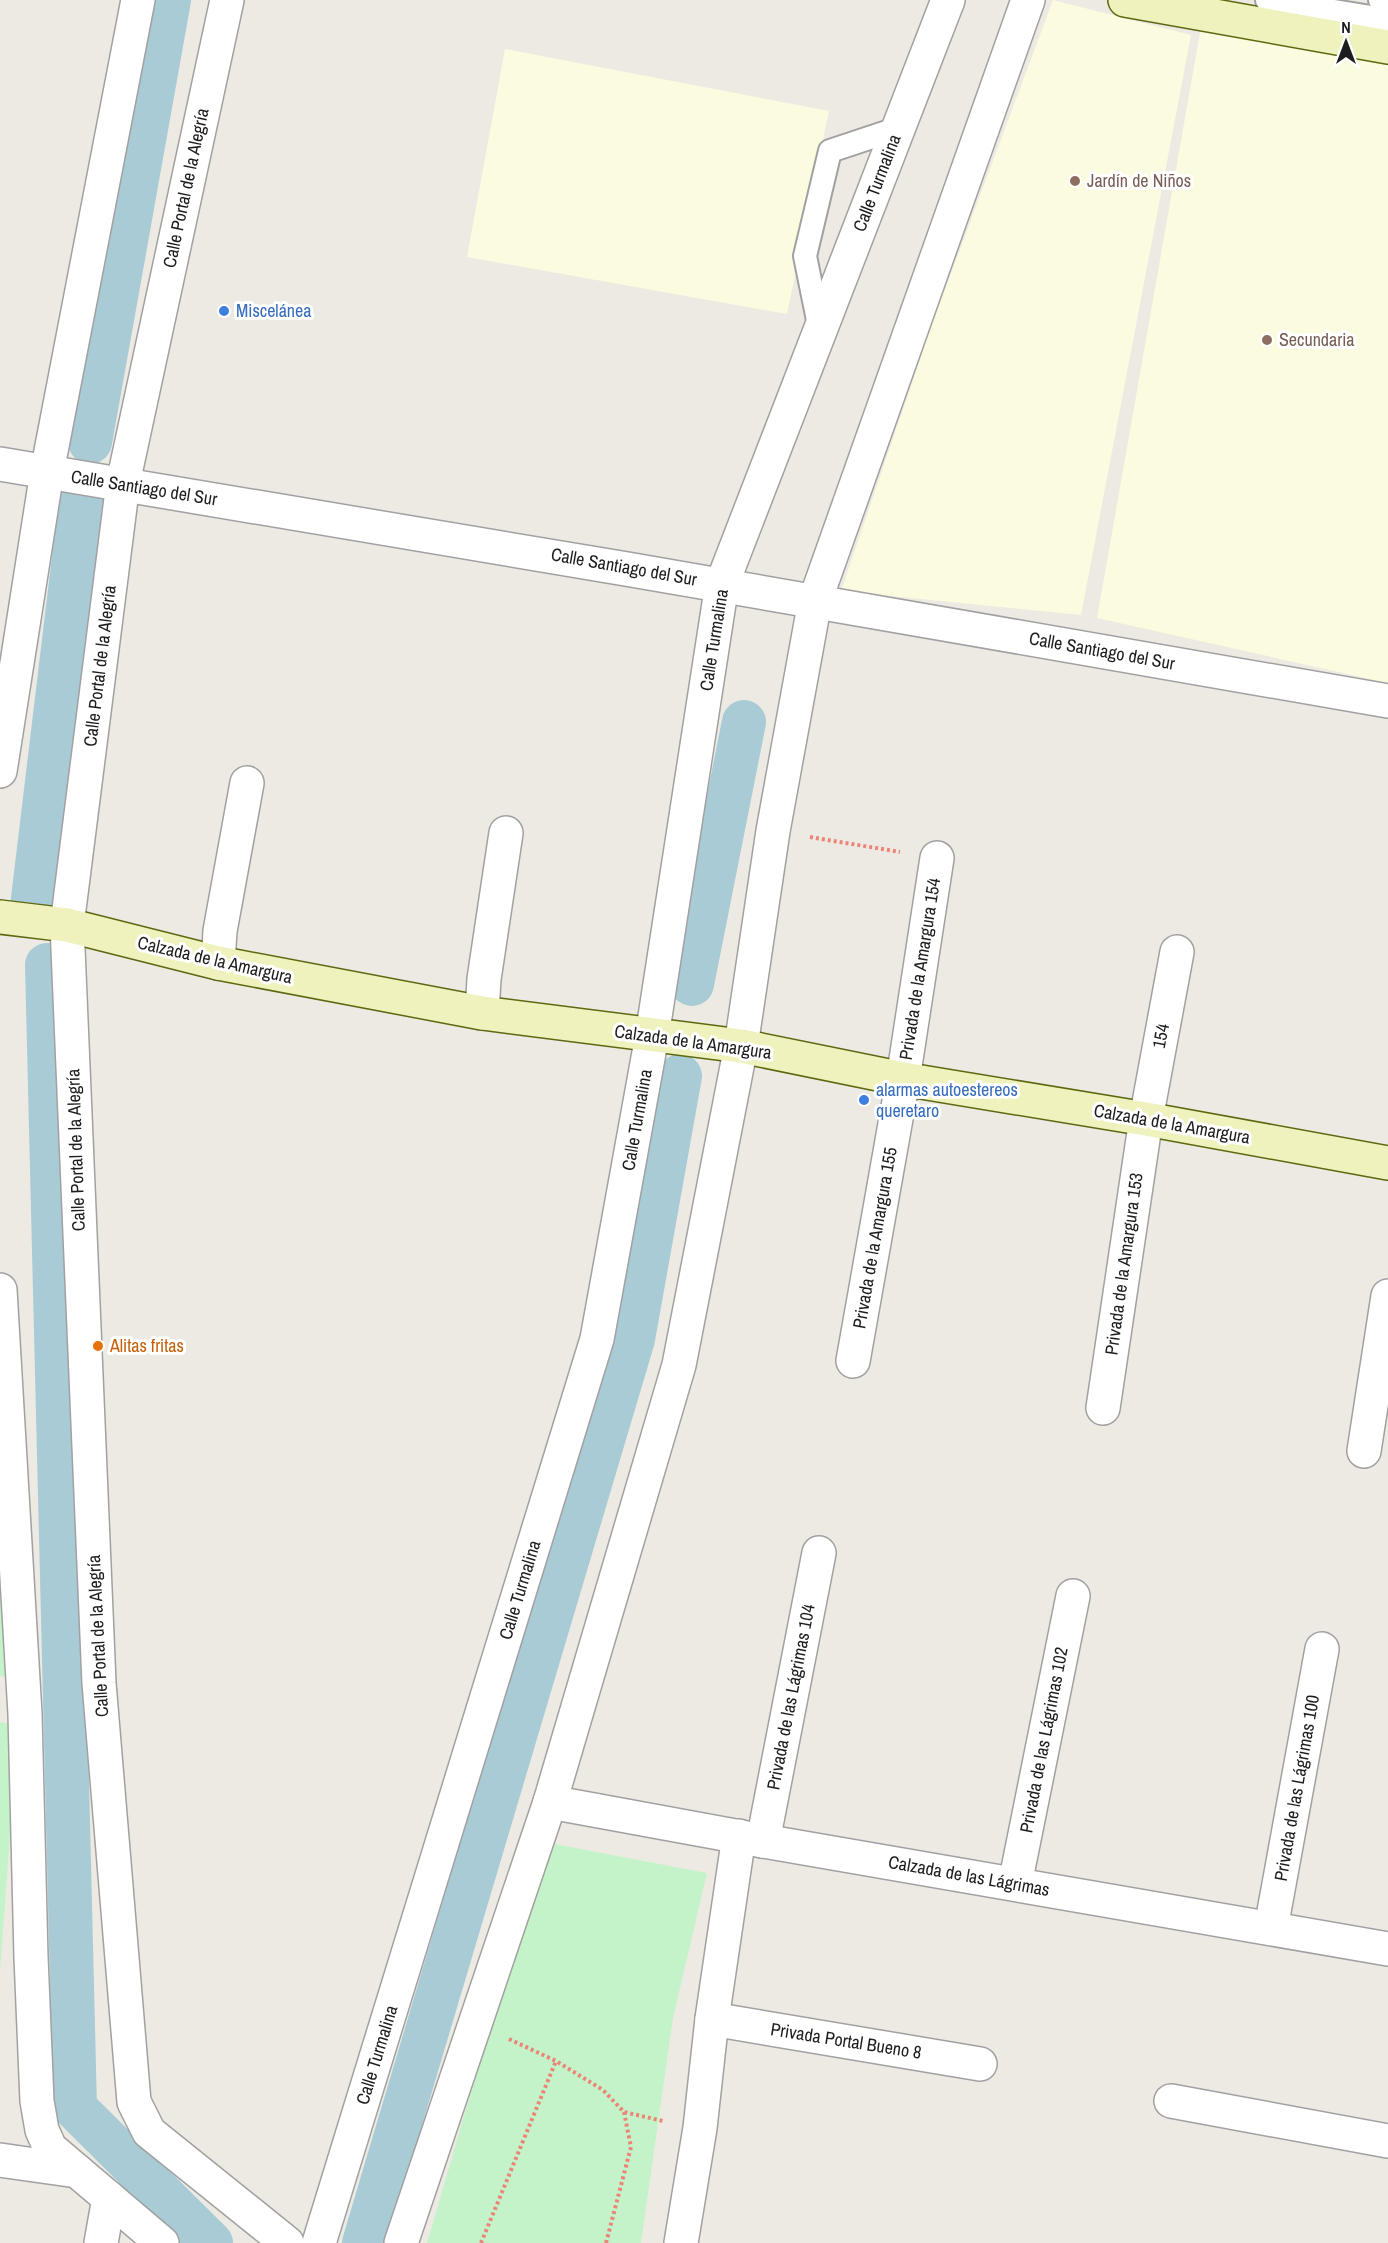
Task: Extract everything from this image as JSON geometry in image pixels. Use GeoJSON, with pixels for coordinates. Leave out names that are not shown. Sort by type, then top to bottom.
{"type":"FeatureCollection","features":[{"type":"Feature","properties":{"kind":"street"},"geometry":{"type":"LineString","coordinates":[[0,771],[46,472],[138,0]]}},
{"type":"Feature","properties":{"kind":"street","name":"Calle Portal de la Alegría"},"geometry":{"type":"LineString","coordinates":[[227,0],[123,483],[67,925],[99,1683],[134,2102],[149,2132],[287,2243]]}},
{"type":"Feature","properties":{"kind":"street","name":"Calle Turmalina"},"geometry":{"type":"LineString","coordinates":[[319,2243],[597,1339],[652,1036],[722,584],[948,0]]}},
{"type":"Feature","properties":{"kind":"street"},"geometry":{"type":"LineString","coordinates":[[401,2243],[550,1802],[679,1365],[741,1046],[773,831],[815,601],[1028,0]]}},
{"type":"Feature","properties":{"kind":"street"},"geometry":{"type":"LineString","coordinates":[[1125,0],[1388,47]]}},
{"type":"Feature","properties":{"kind":"street","name":"Calle Santiago del Sur"},"geometry":{"type":"LineString","coordinates":[[0,464],[722,584],[1388,701]]}},
{"type":"Feature","properties":{"kind":"street"},"geometry":{"type":"LineString","coordinates":[[218,963],[220,931],[247,783]]}},
{"type":"Feature","properties":{"kind":"street"},"geometry":{"type":"LineString","coordinates":[[482,1013],[484,979],[506,833]]}},
{"type":"Feature","properties":{"kind":"street","name":"Privada de la Amargura 154"},"geometry":{"type":"LineString","coordinates":[[903,1079],[937,858]]}},
{"type":"Feature","properties":{"kind":"street","name":"Calzada de la Amargura"},"geometry":{"type":"LineString","coordinates":[[0,917],[67,925],[218,963],[482,1013],[741,1046],[903,1079],[1146,1119],[1388,1163]]}},
{"type":"Feature","properties":{"kind":"street","name":"154"},"geometry":{"type":"LineString","coordinates":[[1146,1119],[1177,952]]}},
{"type":"Feature","properties":{"kind":"street","name":"Privada de la Amargura 155"},"geometry":{"type":"LineString","coordinates":[[853,1361],[903,1079]]}},
{"type":"Feature","properties":{"kind":"street","name":"Privada de la Amargura 153"},"geometry":{"type":"LineString","coordinates":[[1103,1408],[1146,1119]]}},
{"type":"Feature","properties":{"kind":"street"},"geometry":{"type":"LineString","coordinates":[[0,1290],[12,1712],[31,1957],[37,2101],[42,2130],[51,2148],[162,2243]]}},
{"type":"Feature","properties":{"kind":"street"},"geometry":{"type":"LineString","coordinates":[[1364,1451],[1388,1296]]}},
{"type":"Feature","properties":{"kind":"street","name":"Privada de las Lágrimas 104"},"geometry":{"type":"LineString","coordinates":[[751,1839],[819,1553]]}},
{"type":"Feature","properties":{"kind":"street","name":"Privada de las Lágrimas 102"},"geometry":{"type":"LineString","coordinates":[[1015,1884],[1073,1596]]}},
{"type":"Feature","properties":{"kind":"street","name":"Privada de las Lágrimas 100"},"geometry":{"type":"LineString","coordinates":[[1271,1928],[1322,1649]]}},
{"type":"Feature","properties":{"kind":"street","name":"Calzada de las Lágrimas"},"geometry":{"type":"LineString","coordinates":[[550,1802],[1388,1949]]}},
{"type":"Feature","properties":{"kind":"street"},"geometry":{"type":"LineString","coordinates":[[681,2243],[700,2127],[712,2019],[751,1839]]}},
{"type":"Feature","properties":{"kind":"street","name":"Privada Portal Bueno 8"},"geometry":{"type":"LineString","coordinates":[[712,2019],[980,2064]]}},
{"type":"Feature","properties":{"kind":"street"},"geometry":{"type":"LineString","coordinates":[[1171,2101],[1388,2142]]}},
{"type":"Feature","properties":{"kind":"street"},"geometry":{"type":"LineString","coordinates":[[0,2160],[77,2171]]}},
{"type":"Feature","properties":{"kind":"street"},"geometry":{"type":"LineString","coordinates":[[100,2243],[109,2198]]}},
{"type":"Feature","properties":{"kind":"lane"},"geometry":{"type":"LineString","coordinates":[[1267,0],[1388,20]]}},
{"type":"Feature","properties":{"kind":"lane"},"geometry":{"type":"LineString","coordinates":[[1380,0],[1388,1]]}},
{"type":"Feature","properties":{"kind":"lane"},"geometry":{"type":"LineString","coordinates":[[820,330],[805,256],[830,151],[899,128]]}},
{"type":"Feature","properties":{"kind":"path"},"geometry":{"type":"LineString","coordinates":[[773,831],[937,858]]}},
{"type":"Feature","properties":{"kind":"path"},"geometry":{"type":"LineString","coordinates":[[476,2023],[555,2061],[603,2090],[624,2112],[631,2147],[606,2243]]}},
{"type":"Feature","properties":{"kind":"path"},"geometry":{"type":"LineString","coordinates":[[481,2243],[555,2061]]}},
{"type":"Feature","properties":{"kind":"path"},"geometry":{"type":"LineString","coordinates":[[624,2112],[700,2127]]}},
{"type":"Feature","properties":{"kind":"shaded area","name":"Jardín de Niños"},"geometry":{"type":"Polygon","coordinates":[[[1053,0],[1191,35],[1081,615],[841,591],[931,327],[1053,0]]]}},
{"type":"Feature","properties":{"kind":"shaded area","name":"Secundaria"},"geometry":{"type":"Polygon","coordinates":[[[1201,27],[1388,62],[1388,683],[1097,618],[1201,27]]]}},
{"type":"Feature","properties":{"kind":"shaded area"},"geometry":{"type":"Polygon","coordinates":[[[505,49],[829,111],[787,314],[467,257],[505,49]]]}},
{"type":"Feature","properties":{"kind":"green space"},"geometry":{"type":"Polygon","coordinates":[[[0,1578],[5,1677],[0,1676],[0,1578]]]}},
{"type":"Feature","properties":{"kind":"green space"},"geometry":{"type":"Polygon","coordinates":[[[0,1722],[18,1725],[0,1972],[0,1722]]]}},
{"type":"Feature","properties":{"kind":"green space"},"geometry":{"type":"Polygon","coordinates":[[[544,1842],[707,1873],[673,2018],[641,2243],[427,2243],[544,1842]]]}},
{"type":"Feature","properties":{"kind":"waterway"},"geometry":{"type":"LineString","coordinates":[[90,442],[169,0]]}},
{"type":"Feature","properties":{"kind":"waterway"},"geometry":{"type":"LineString","coordinates":[[32,907],[82,491]]}},
{"type":"Feature","properties":{"kind":"waterway"},"geometry":{"type":"LineString","coordinates":[[692,984],[744,722]]}},
{"type":"Feature","properties":{"kind":"waterway"},"geometry":{"type":"LineString","coordinates":[[47,965],[75,2108],[211,2243]]}},
{"type":"Feature","properties":{"kind":"waterway"},"geometry":{"type":"LineString","coordinates":[[364,2243],[633,1339],[680,1076]]}},
{"type":"Feature","properties":{"kind":"place","name":"Jardín de Niños"},"geometry":{"type":"Point","coordinates":[1075,181]}},
{"type":"Feature","properties":{"kind":"place","name":"Miscelánea"},"geometry":{"type":"Point","coordinates":[224,311]}},
{"type":"Feature","properties":{"kind":"place","name":"Secundaria"},"geometry":{"type":"Point","coordinates":[1267,340]}},
{"type":"Feature","properties":{"kind":"place","name":"alarmas autoestereos queretaro"},"geometry":{"type":"Point","coordinates":[864,1100]}},
{"type":"Feature","properties":{"kind":"place","name":"Alitas fritas"},"geometry":{"type":"Point","coordinates":[98,1346]}}]}
